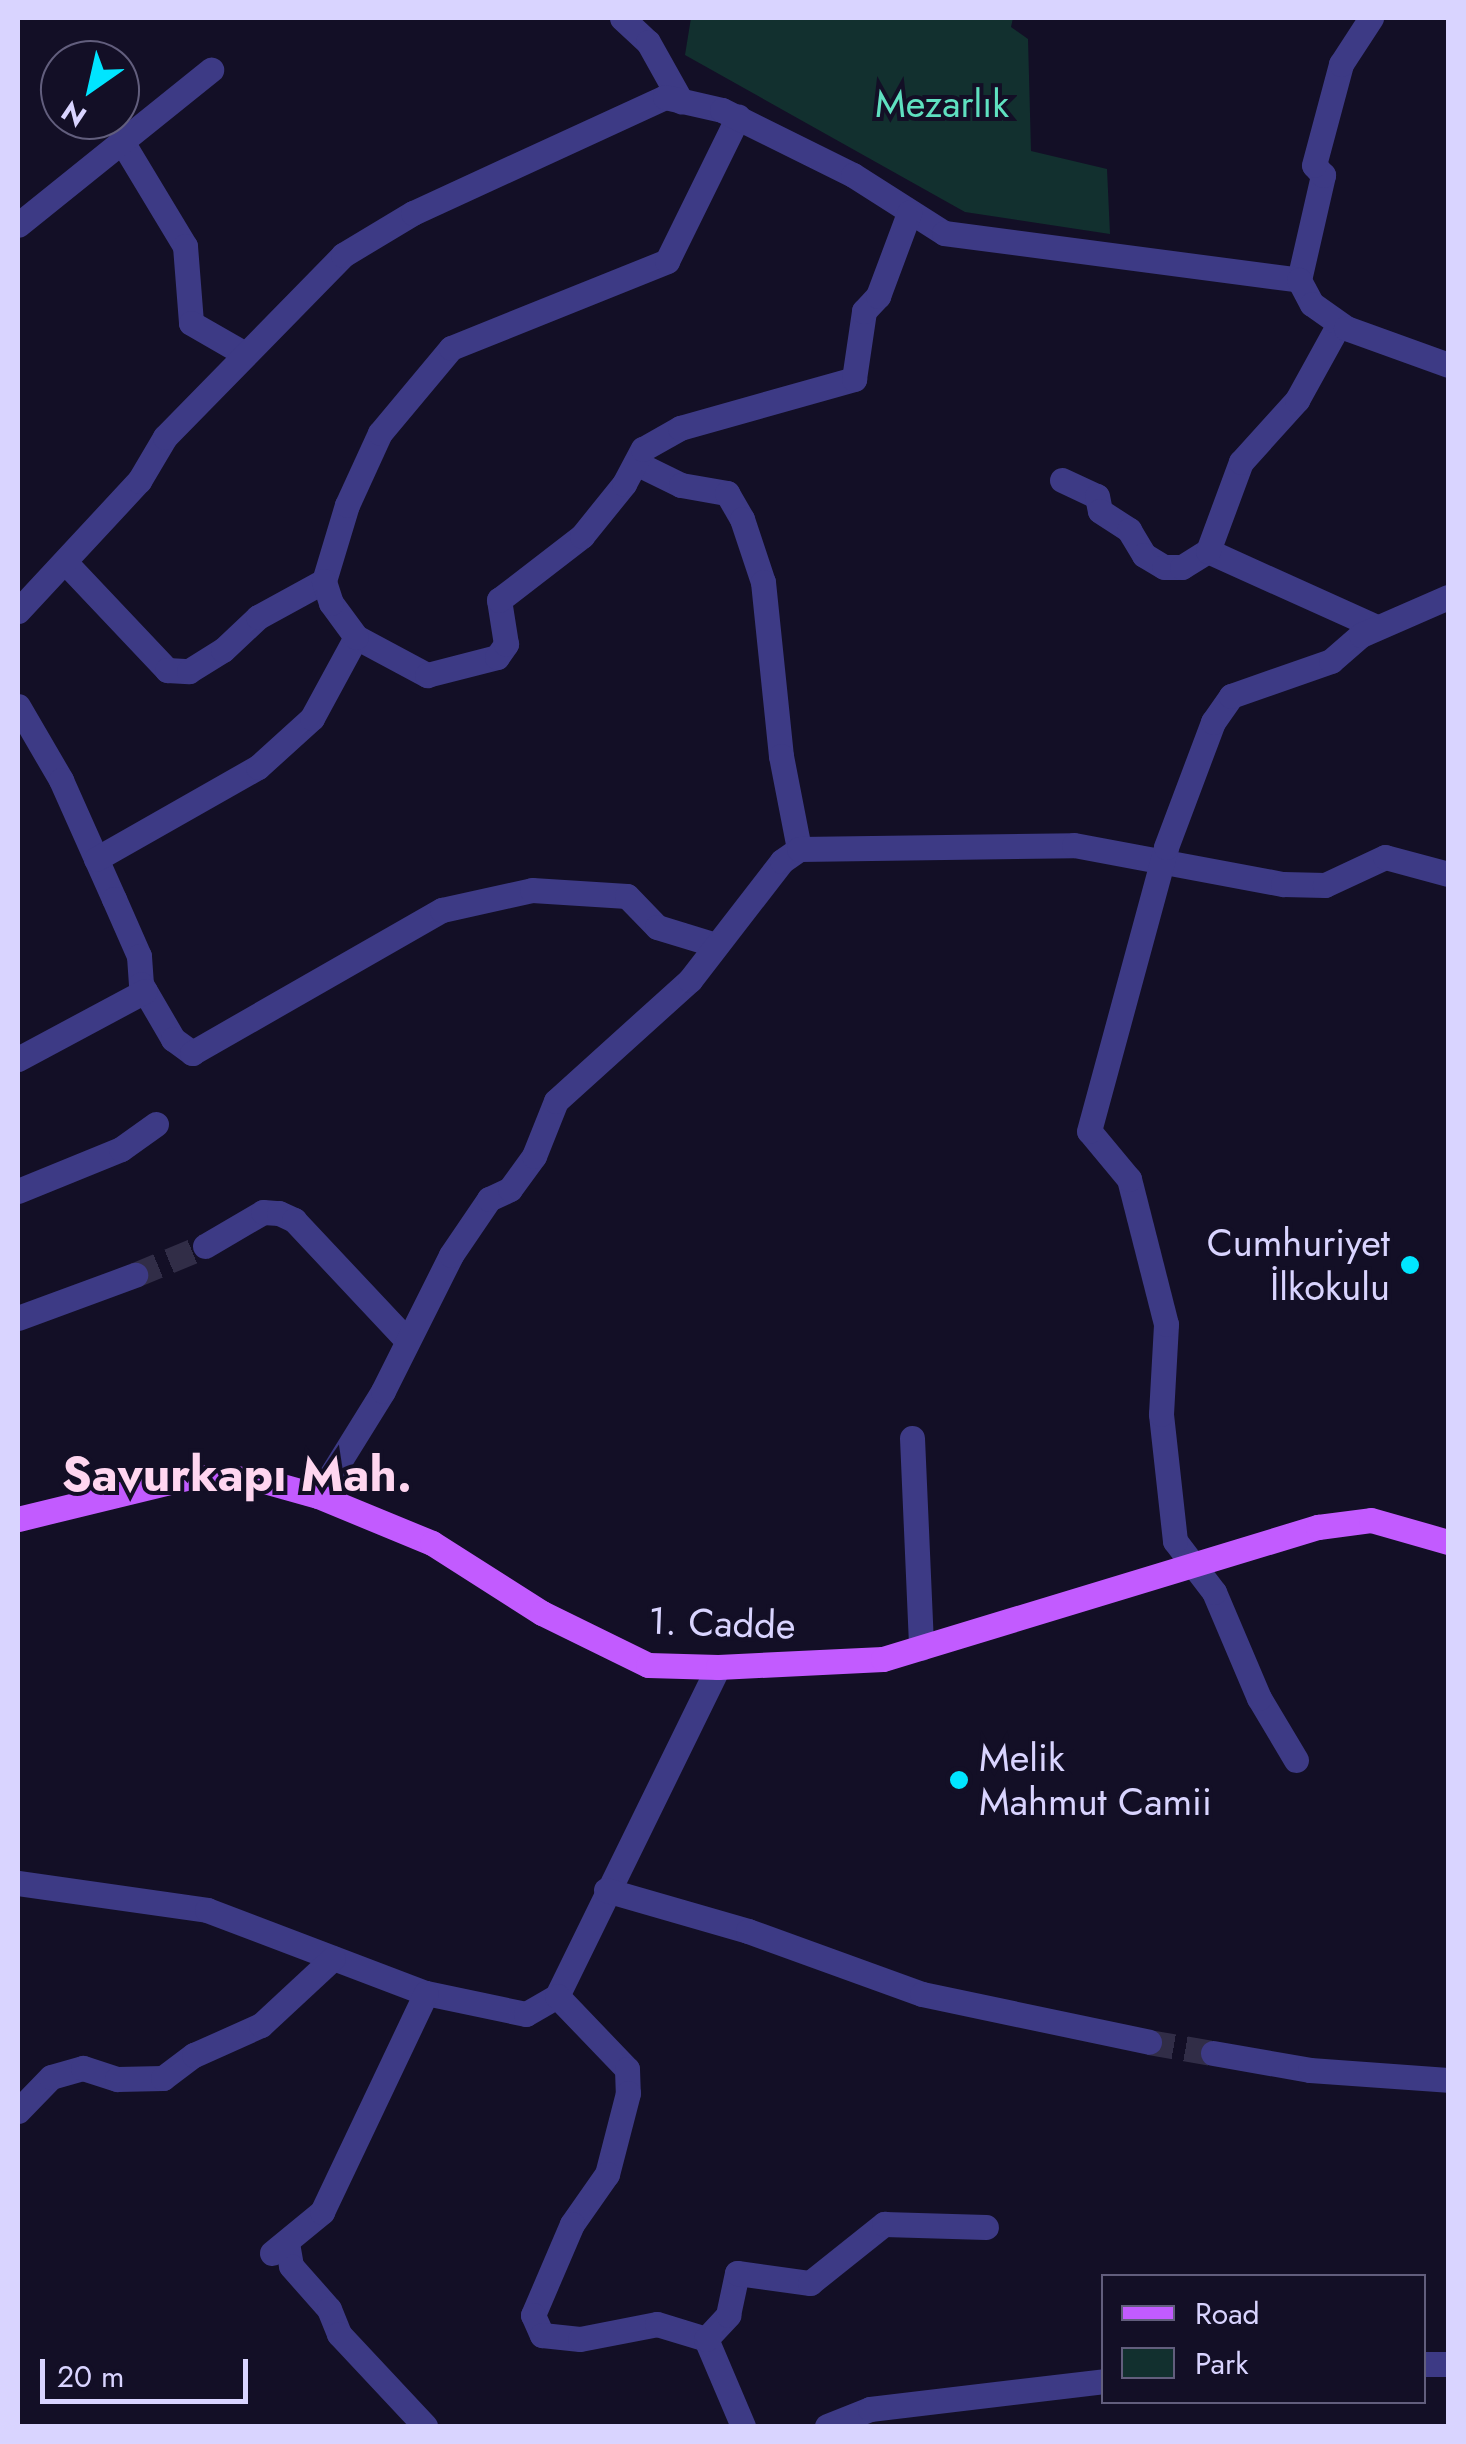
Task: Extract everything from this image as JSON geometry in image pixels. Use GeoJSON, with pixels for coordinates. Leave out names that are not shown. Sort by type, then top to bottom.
{"type":"FeatureCollection","features":[{"type":"Feature","properties":{"kind":"main road","name":"1. Cadde"},"geometry":{"type":"LineString","coordinates":[[18,1519],[190,1477],[257,1479],[318,1496],[432,1544],[542,1614],[648,1665],[718,1667],[882,1659],[1191,1562],[1318,1527],[1371,1520],[1448,1542]]}},
{"type":"Feature","properties":{"kind":"street"},"geometry":{"type":"LineString","coordinates":[[622,18],[648,42],[680,101]]}},
{"type":"Feature","properties":{"kind":"street"},"geometry":{"type":"LineString","coordinates":[[1371,18],[1341,64],[1314,165],[1323,175],[1299,280],[1312,304],[1339,324],[1448,365]]}},
{"type":"Feature","properties":{"kind":"street"},"geometry":{"type":"LineString","coordinates":[[140,125],[211,70]]}},
{"type":"Feature","properties":{"kind":"street"},"geometry":{"type":"LineString","coordinates":[[18,611],[139,481],[165,438],[343,256],[413,212],[665,98],[738,118],[853,176],[944,233],[998,244],[1176,259],[1299,280]]}},
{"type":"Feature","properties":{"kind":"street"},"geometry":{"type":"LineString","coordinates":[[738,118],[667,261],[474,336],[428,368],[380,433],[347,505],[324,581],[330,603],[356,637],[427,675],[497,657],[506,644],[499,600],[582,536],[636,463],[642,449],[680,428],[854,378],[864,311],[878,296],[909,213]]}},
{"type":"Feature","properties":{"kind":"street"},"geometry":{"type":"LineString","coordinates":[[18,225],[120,140],[185,246],[191,323],[245,354]]}},
{"type":"Feature","properties":{"kind":"street"},"geometry":{"type":"LineString","coordinates":[[1062,480],[1096,496],[1100,511],[1130,530],[1144,555],[1164,567],[1182,566],[1208,551],[1241,462],[1296,400],[1339,324]]}},
{"type":"Feature","properties":{"kind":"street"},"geometry":{"type":"LineString","coordinates":[[636,463],[682,485],[727,492],[742,519],[763,582],[781,756],[799,849]]}},
{"type":"Feature","properties":{"kind":"street"},"geometry":{"type":"LineString","coordinates":[[1208,551],[1376,627]]}},
{"type":"Feature","properties":{"kind":"street"},"geometry":{"type":"LineString","coordinates":[[66,562],[167,670],[189,671],[258,617],[324,581]]}},
{"type":"Feature","properties":{"kind":"street"},"geometry":{"type":"LineString","coordinates":[[1296,1760],[1259,1698],[1214,1592],[1175,1542],[1165,1493],[1166,1324],[1130,1180],[1089,1131],[1189,776],[1230,696],[1331,661],[1376,627],[1448,597]]}},
{"type":"Feature","properties":{"kind":"street"},"geometry":{"type":"LineString","coordinates":[[96,859],[258,768],[312,718],[356,637]]}},
{"type":"Feature","properties":{"kind":"street"},"geometry":{"type":"LineString","coordinates":[[18,706],[96,859],[139,956],[145,990],[173,1039],[192,1053],[442,910],[532,890],[627,896],[657,927],[716,945]]}},
{"type":"Feature","properties":{"kind":"street"},"geometry":{"type":"LineString","coordinates":[[318,1496],[384,1391],[405,1338],[489,1199],[510,1188],[534,1156],[556,1100],[662,1007],[782,861],[799,849],[1074,846],[1283,884],[1325,885],[1385,858],[1448,874]]}},
{"type":"Feature","properties":{"kind":"street"},"geometry":{"type":"LineString","coordinates":[[18,1059],[145,990]]}},
{"type":"Feature","properties":{"kind":"street"},"geometry":{"type":"LineString","coordinates":[[18,1191],[121,1149],[156,1124]]}},
{"type":"Feature","properties":{"kind":"street"},"geometry":{"type":"LineString","coordinates":[[205,1246],[263,1212],[279,1213],[294,1220],[405,1338]]}},
{"type":"Feature","properties":{"kind":"street"},"geometry":{"type":"LineString","coordinates":[[18,1318],[135,1275]]}},
{"type":"Feature","properties":{"kind":"street"},"geometry":{"type":"LineString","coordinates":[[912,1438],[920,1648]]}},
{"type":"Feature","properties":{"kind":"street"},"geometry":{"type":"LineString","coordinates":[[18,1883],[207,1910],[426,1993],[526,2014],[557,1996],[718,1667]]}},
{"type":"Feature","properties":{"kind":"street"},"geometry":{"type":"LineString","coordinates":[[606,1890],[748,1931],[922,1994],[1102,2028],[1149,2042]]}},
{"type":"Feature","properties":{"kind":"street"},"geometry":{"type":"LineString","coordinates":[[18,2111],[51,2078],[83,2068],[117,2079],[163,2078],[194,2054],[260,2025],[333,1958]]}},
{"type":"Feature","properties":{"kind":"street"},"geometry":{"type":"LineString","coordinates":[[425,2426],[340,2334],[329,2309],[280,2248],[322,2212],[426,1993]]}},
{"type":"Feature","properties":{"kind":"street"},"geometry":{"type":"LineString","coordinates":[[557,1996],[626,2069],[628,2093],[607,2174],[572,2224],[533,2315],[542,2335],[580,2338],[657,2324],[706,2339],[743,2426]]}},
{"type":"Feature","properties":{"kind":"street"},"geometry":{"type":"LineString","coordinates":[[1213,2053],[1310,2070],[1448,2080]]}},
{"type":"Feature","properties":{"kind":"street"},"geometry":{"type":"LineString","coordinates":[[706,2339],[728,2315],[737,2273],[810,2283],[884,2224],[986,2227]]}},
{"type":"Feature","properties":{"kind":"street"},"geometry":{"type":"LineString","coordinates":[[827,2426],[870,2409],[1101,2381]]}},
{"type":"Feature","properties":{"kind":"green space","name":"Mezarlık"},"geometry":{"type":"Polygon","coordinates":[[[691,18],[1013,18],[1011,27],[1028,39],[1031,151],[1107,169],[1110,234],[965,212],[685,55],[691,18]]]}},
{"type":"Feature","properties":{"kind":"tunnel"},"geometry":{"type":"LineString","coordinates":[[135,1275],[205,1246]]}},
{"type":"Feature","properties":{"kind":"tunnel"},"geometry":{"type":"LineString","coordinates":[[1149,2042],[1213,2053]]}},
{"type":"Feature","properties":{"kind":"place","name":"Cumhuriyet İlkokulu"},"geometry":{"type":"Point","coordinates":[1410,1265]}},
{"type":"Feature","properties":{"kind":"place","name":"Melik Mahmut Camii"},"geometry":{"type":"Point","coordinates":[959,1780]}},
{"type":"Feature","properties":{"kind":"district","name":"Savurkapı Mah."},"geometry":{"type":"Point","coordinates":[237,1475]}}]}
